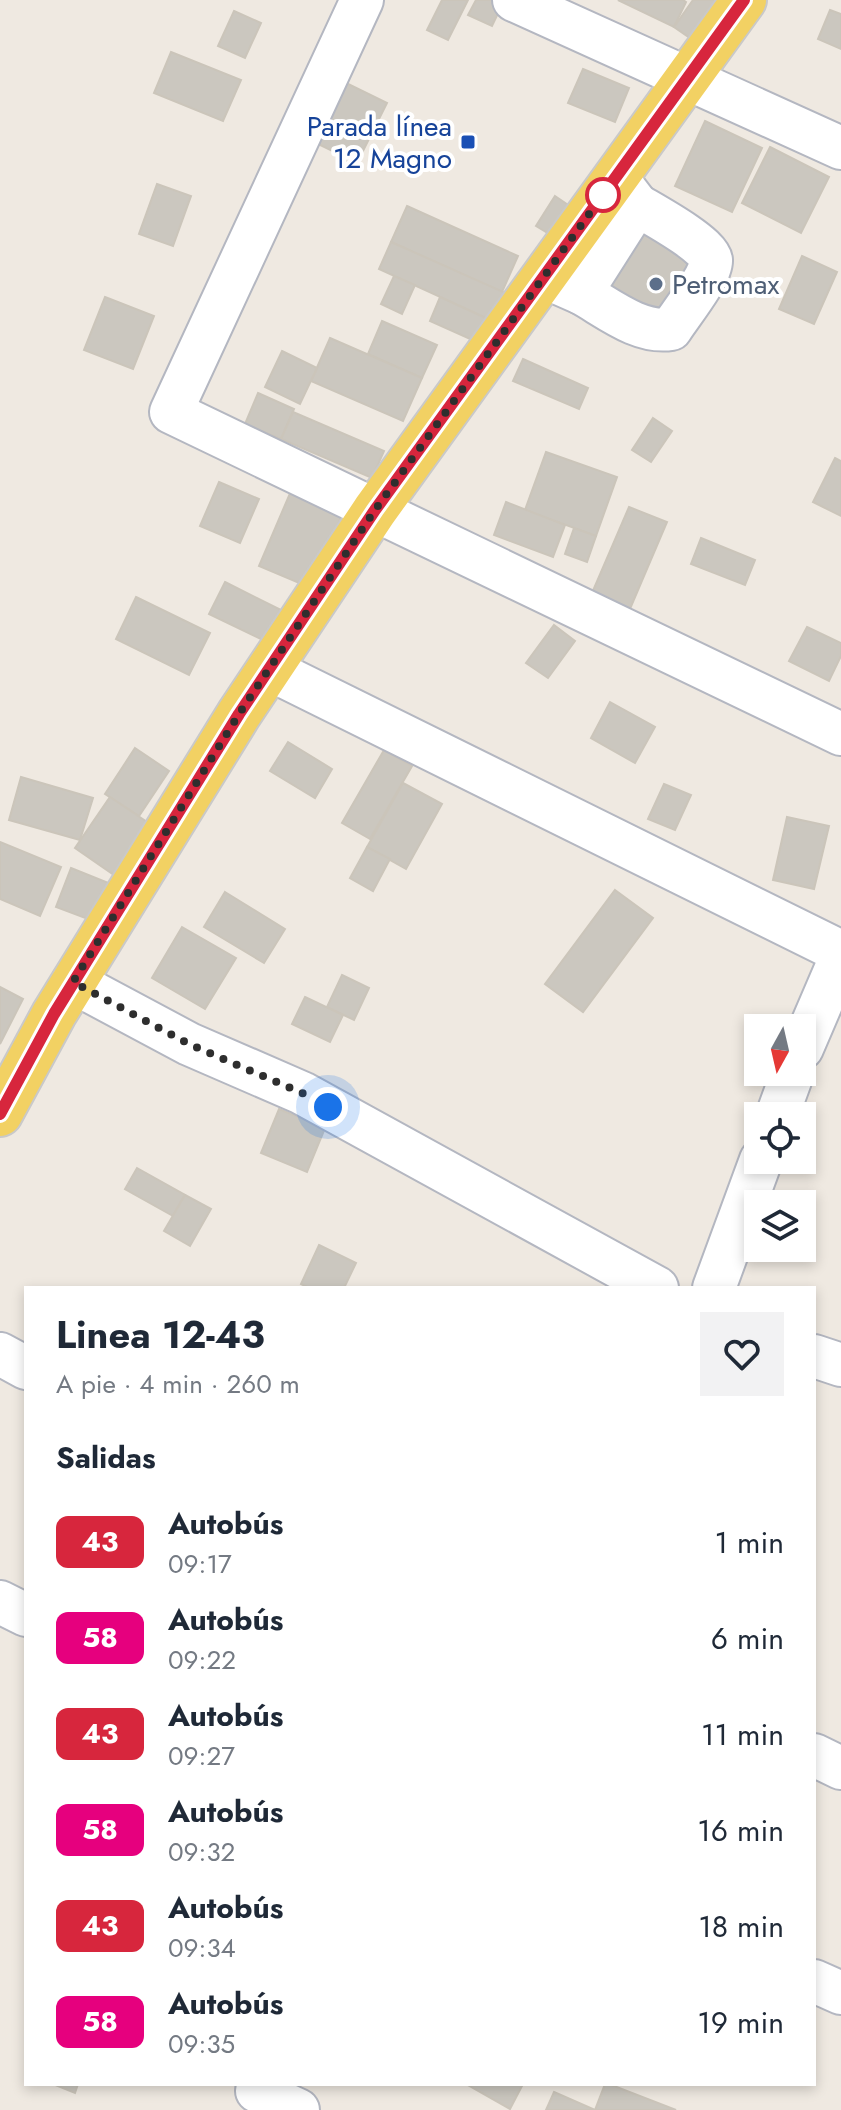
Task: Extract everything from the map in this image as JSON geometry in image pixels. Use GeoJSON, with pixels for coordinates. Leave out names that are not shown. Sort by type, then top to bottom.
{"type":"FeatureCollection","features":[{"type":"Feature","properties":{"kind":"main road"},"geometry":{"type":"LineString","coordinates":[[0,1114],[73,982],[269,669],[375,510],[562,285],[626,191],[686,78],[744,0]]}},
{"type":"Feature","properties":{"kind":"street"},"geometry":{"type":"LineString","coordinates":[[362,0],[171,412],[841,734]]}},
{"type":"Feature","properties":{"kind":"street"},"geometry":{"type":"LineString","coordinates":[[514,0],[841,148]]}},
{"type":"Feature","properties":{"kind":"street"},"geometry":{"type":"LineString","coordinates":[[562,285],[642,327],[655,331],[671,329],[709,271],[711,259],[704,248],[626,191]]}},
{"type":"Feature","properties":{"kind":"street"},"geometry":{"type":"LineString","coordinates":[[269,669],[841,954],[816,1014]]}},
{"type":"Feature","properties":{"kind":"street"},"geometry":{"type":"LineString","coordinates":[[73,982],[189,1044],[302,1093],[653,1286]]}},
{"type":"Feature","properties":{"kind":"street"},"geometry":{"type":"LineString","coordinates":[[715,1286],[756,1174]]}},
{"type":"Feature","properties":{"kind":"street"},"geometry":{"type":"LineString","coordinates":[[0,1354],[24,1367]]}},
{"type":"Feature","properties":{"kind":"street"},"geometry":{"type":"LineString","coordinates":[[816,1357],[841,1365]]}},
{"type":"Feature","properties":{"kind":"street"},"geometry":{"type":"LineString","coordinates":[[0,1602],[24,1614]]}},
{"type":"Feature","properties":{"kind":"street"},"geometry":{"type":"LineString","coordinates":[[816,1756],[841,1768]]}},
{"type":"Feature","properties":{"kind":"street"},"geometry":{"type":"LineString","coordinates":[[816,1982],[841,1993]]}},
{"type":"Feature","properties":{"kind":"street"},"geometry":{"type":"LineString","coordinates":[[255,2095],[298,2110]]}},
{"type":"Feature","properties":{"kind":"building"},"geometry":{"type":"Polygon","coordinates":[[[442,0],[468,0],[448,40],[427,30],[442,0]]]}},
{"type":"Feature","properties":{"kind":"building"},"geometry":{"type":"Polygon","coordinates":[[[476,0],[492,0],[502,5],[492,26],[468,15],[476,0]]]}},
{"type":"Feature","properties":{"kind":"building"},"geometry":{"type":"Polygon","coordinates":[[[618,0],[683,0],[686,2],[674,27],[618,0]]]}},
{"type":"Feature","properties":{"kind":"building"},"geometry":{"type":"Polygon","coordinates":[[[693,0],[717,0],[690,38],[674,27],[693,0]]]}},
{"type":"Feature","properties":{"kind":"building"},"geometry":{"type":"Polygon","coordinates":[[[830,10],[841,14],[841,49],[818,39],[830,10]]]}},
{"type":"Feature","properties":{"kind":"building"},"geometry":{"type":"Polygon","coordinates":[[[234,11],[261,23],[245,58],[218,46],[234,11]]]}},
{"type":"Feature","properties":{"kind":"building"},"geometry":{"type":"Polygon","coordinates":[[[171,52],[241,80],[223,121],[154,93],[171,52]]]}},
{"type":"Feature","properties":{"kind":"building"},"geometry":{"type":"Polygon","coordinates":[[[583,69],[629,88],[615,122],[568,103],[583,69]]]}},
{"type":"Feature","properties":{"kind":"building"},"geometry":{"type":"Polygon","coordinates":[[[342,81],[387,103],[357,163],[312,141],[342,81]]]}},
{"type":"Feature","properties":{"kind":"building"},"geometry":{"type":"Polygon","coordinates":[[[705,121],[762,148],[732,212],[675,186],[705,121]]]}},
{"type":"Feature","properties":{"kind":"building"},"geometry":{"type":"Polygon","coordinates":[[[770,147],[829,177],[801,233],[742,203],[770,147]]]}},
{"type":"Feature","properties":{"kind":"building"},"geometry":{"type":"Polygon","coordinates":[[[157,184],[191,196],[173,246],[139,234],[157,184]]]}},
{"type":"Feature","properties":{"kind":"building"},"geometry":{"type":"Polygon","coordinates":[[[555,196],[577,211],[559,240],[536,226],[555,196]]]}},
{"type":"Feature","properties":{"kind":"building"},"geometry":{"type":"Polygon","coordinates":[[[407,206],[518,256],[502,292],[391,242],[407,206]]]}},
{"type":"Feature","properties":{"kind":"building"},"geometry":{"type":"Polygon","coordinates":[[[637,218],[697,254],[660,316],[600,280],[637,218]]]}},
{"type":"Feature","properties":{"kind":"building"},"geometry":{"type":"Polygon","coordinates":[[[391,242],[510,295],[497,323],[379,269],[391,242]]]}},
{"type":"Feature","properties":{"kind":"building"},"geometry":{"type":"Polygon","coordinates":[[[802,256],[837,272],[814,324],[779,309],[802,256]]]}},
{"type":"Feature","properties":{"kind":"building"},"geometry":{"type":"Polygon","coordinates":[[[394,276],[415,285],[402,314],[381,304],[394,276]]]}},
{"type":"Feature","properties":{"kind":"building"},"geometry":{"type":"Polygon","coordinates":[[[105,297],[154,316],[133,369],[84,350],[105,297]]]}},
{"type":"Feature","properties":{"kind":"building"},"geometry":{"type":"Polygon","coordinates":[[[440,297],[490,320],[479,343],[430,321],[440,297]]]}},
{"type":"Feature","properties":{"kind":"building"},"geometry":{"type":"Polygon","coordinates":[[[382,321],[437,345],[422,378],[368,354],[382,321]]]}},
{"type":"Feature","properties":{"kind":"building"},"geometry":{"type":"Polygon","coordinates":[[[330,338],[422,378],[403,421],[311,381],[330,338]]]}},
{"type":"Feature","properties":{"kind":"building"},"geometry":{"type":"Polygon","coordinates":[[[282,351],[317,368],[300,404],[265,387],[282,351]]]}},
{"type":"Feature","properties":{"kind":"building"},"geometry":{"type":"Polygon","coordinates":[[[523,359],[588,388],[579,409],[513,381],[523,359]]]}},
{"type":"Feature","properties":{"kind":"building"},"geometry":{"type":"Polygon","coordinates":[[[258,393],[294,409],[281,439],[245,424],[258,393]]]}},
{"type":"Feature","properties":{"kind":"building"},"geometry":{"type":"Polygon","coordinates":[[[293,412],[384,451],[372,478],[281,439],[293,412]]]}},
{"type":"Feature","properties":{"kind":"building"},"geometry":{"type":"Polygon","coordinates":[[[653,418],[672,431],[651,462],[632,450],[653,418]]]}},
{"type":"Feature","properties":{"kind":"building"},"geometry":{"type":"Polygon","coordinates":[[[546,452],[617,477],[596,536],[525,510],[546,452]]]}},
{"type":"Feature","properties":{"kind":"building"},"geometry":{"type":"Polygon","coordinates":[[[835,458],[841,461],[841,516],[813,502],[835,458]]]}},
{"type":"Feature","properties":{"kind":"building"},"geometry":{"type":"Polygon","coordinates":[[[219,482],[259,499],[240,543],[200,526],[219,482]]]}},
{"type":"Feature","properties":{"kind":"building"},"geometry":{"type":"Polygon","coordinates":[[[291,491],[343,513],[311,588],[259,566],[291,491]]]}},
{"type":"Feature","properties":{"kind":"building"},"geometry":{"type":"Polygon","coordinates":[[[506,502],[565,525],[553,557],[494,535],[506,502]]]}},
{"type":"Feature","properties":{"kind":"building"},"geometry":{"type":"Polygon","coordinates":[[[629,507],[667,522],[627,616],[589,600],[629,507]]]}},
{"type":"Feature","properties":{"kind":"building"},"geometry":{"type":"Polygon","coordinates":[[[574,528],[596,536],[587,562],[565,554],[574,528]]]}},
{"type":"Feature","properties":{"kind":"building"},"geometry":{"type":"Polygon","coordinates":[[[701,538],[755,560],[745,585],[691,564],[701,538]]]}},
{"type":"Feature","properties":{"kind":"building"},"geometry":{"type":"Polygon","coordinates":[[[225,582],[285,612],[269,643],[209,614],[225,582]]]}},
{"type":"Feature","properties":{"kind":"building"},"geometry":{"type":"Polygon","coordinates":[[[136,597],[210,633],[189,675],[116,639],[136,597]]]}},
{"type":"Feature","properties":{"kind":"building"},"geometry":{"type":"Polygon","coordinates":[[[554,625],[575,641],[548,678],[526,663],[554,625]]]}},
{"type":"Feature","properties":{"kind":"building"},"geometry":{"type":"Polygon","coordinates":[[[807,627],[841,643],[841,656],[829,681],[789,661],[807,627]]]}},
{"type":"Feature","properties":{"kind":"building"},"geometry":{"type":"Polygon","coordinates":[[[610,702],[655,727],[635,763],[591,738],[610,702]]]}},
{"type":"Feature","properties":{"kind":"building"},"geometry":{"type":"Polygon","coordinates":[[[288,742],[332,769],[315,798],[270,771],[288,742]]]}},
{"type":"Feature","properties":{"kind":"building"},"geometry":{"type":"Polygon","coordinates":[[[135,748],[169,771],[139,816],[105,794],[135,748]]]}},
{"type":"Feature","properties":{"kind":"building"},"geometry":{"type":"Polygon","coordinates":[[[384,750],[412,766],[370,839],[342,823],[384,750]]]}},
{"type":"Feature","properties":{"kind":"building"},"geometry":{"type":"Polygon","coordinates":[[[21,777],[93,798],[80,840],[9,820],[21,777]]]}},
{"type":"Feature","properties":{"kind":"building"},"geometry":{"type":"Polygon","coordinates":[[[403,783],[442,804],[406,869],[367,847],[403,783]]]}},
{"type":"Feature","properties":{"kind":"building"},"geometry":{"type":"Polygon","coordinates":[[[664,784],[691,795],[675,830],[648,819],[664,784]]]}},
{"type":"Feature","properties":{"kind":"building"},"geometry":{"type":"Polygon","coordinates":[[[110,797],[153,826],[117,877],[75,848],[110,797]]]}},
{"type":"Feature","properties":{"kind":"building"},"geometry":{"type":"Polygon","coordinates":[[[787,817],[829,826],[814,889],[773,880],[787,817]]]}},
{"type":"Feature","properties":{"kind":"building"},"geometry":{"type":"Polygon","coordinates":[[[0,842],[61,867],[40,916],[0,899],[0,842]]]}},
{"type":"Feature","properties":{"kind":"building"},"geometry":{"type":"Polygon","coordinates":[[[367,847],[390,859],[373,891],[350,878],[367,847]]]}},
{"type":"Feature","properties":{"kind":"building"},"geometry":{"type":"Polygon","coordinates":[[[71,868],[111,884],[96,922],[56,907],[71,868]]]}},
{"type":"Feature","properties":{"kind":"building"},"geometry":{"type":"Polygon","coordinates":[[[615,890],[653,918],[583,1012],[545,984],[615,890]]]}},
{"type":"Feature","properties":{"kind":"building"},"geometry":{"type":"Polygon","coordinates":[[[225,892],[285,929],[264,963],[204,927],[225,892]]]}},
{"type":"Feature","properties":{"kind":"building"},"geometry":{"type":"Polygon","coordinates":[[[182,927],[236,958],[205,1009],[152,978],[182,927]]]}},
{"type":"Feature","properties":{"kind":"building"},"geometry":{"type":"Polygon","coordinates":[[[342,975],[369,988],[354,1020],[327,1007],[342,975]]]}},
{"type":"Feature","properties":{"kind":"building"},"geometry":{"type":"Polygon","coordinates":[[[0,987],[23,999],[0,1044],[0,987]]]}},
{"type":"Feature","properties":{"kind":"building"},"geometry":{"type":"Polygon","coordinates":[[[305,997],[343,1015],[330,1042],[292,1024],[305,997]]]}},
{"type":"Feature","properties":{"kind":"building"},"geometry":{"type":"Polygon","coordinates":[[[279,1109],[325,1128],[307,1172],[261,1153],[279,1109]]]}},
{"type":"Feature","properties":{"kind":"building"},"geometry":{"type":"Polygon","coordinates":[[[137,1168],[185,1195],[173,1216],[125,1189],[137,1168]]]}},
{"type":"Feature","properties":{"kind":"building"},"geometry":{"type":"Polygon","coordinates":[[[185,1195],[211,1209],[190,1246],[164,1231],[185,1195]]]}},
{"type":"Feature","properties":{"kind":"building"},"geometry":{"type":"Polygon","coordinates":[[[319,1245],[356,1263],[345,1286],[301,1284],[319,1245]]]}},
{"type":"Feature","properties":{"kind":"building"},"geometry":{"type":"Polygon","coordinates":[[[58,2086],[77,2086],[75,2093],[58,2086]]]}},
{"type":"Feature","properties":{"kind":"building"},"geometry":{"type":"Polygon","coordinates":[[[470,2086],[522,2086],[510,2109],[470,2086]]]}},
{"type":"Feature","properties":{"kind":"building"},"geometry":{"type":"Polygon","coordinates":[[[604,2086],[614,2086],[676,2110],[595,2110],[604,2086]]]}},
{"type":"Feature","properties":{"kind":"building"},"geometry":{"type":"Polygon","coordinates":[[[554,2092],[595,2110],[546,2110],[554,2092]]]}},
{"type":"Feature","properties":{"kind":"bus line","name":"43"},"geometry":{"type":"LineString","coordinates":[[0,1114],[54,1014],[239,714],[375,510],[744,0]]}},
{"type":"Feature","properties":{"kind":"place","name":"Parada línea 12 Magno"},"geometry":{"type":"Point","coordinates":[468,142]}},
{"type":"Feature","properties":{"kind":"place","name":"Petromax"},"geometry":{"type":"Point","coordinates":[656,284]}},
{"type":"Feature","properties":{"kind":"route"},"geometry":{"type":"LineString","coordinates":[[328,1107],[189,1044],[73,982],[239,714],[375,510],[603,195]]}}]}
